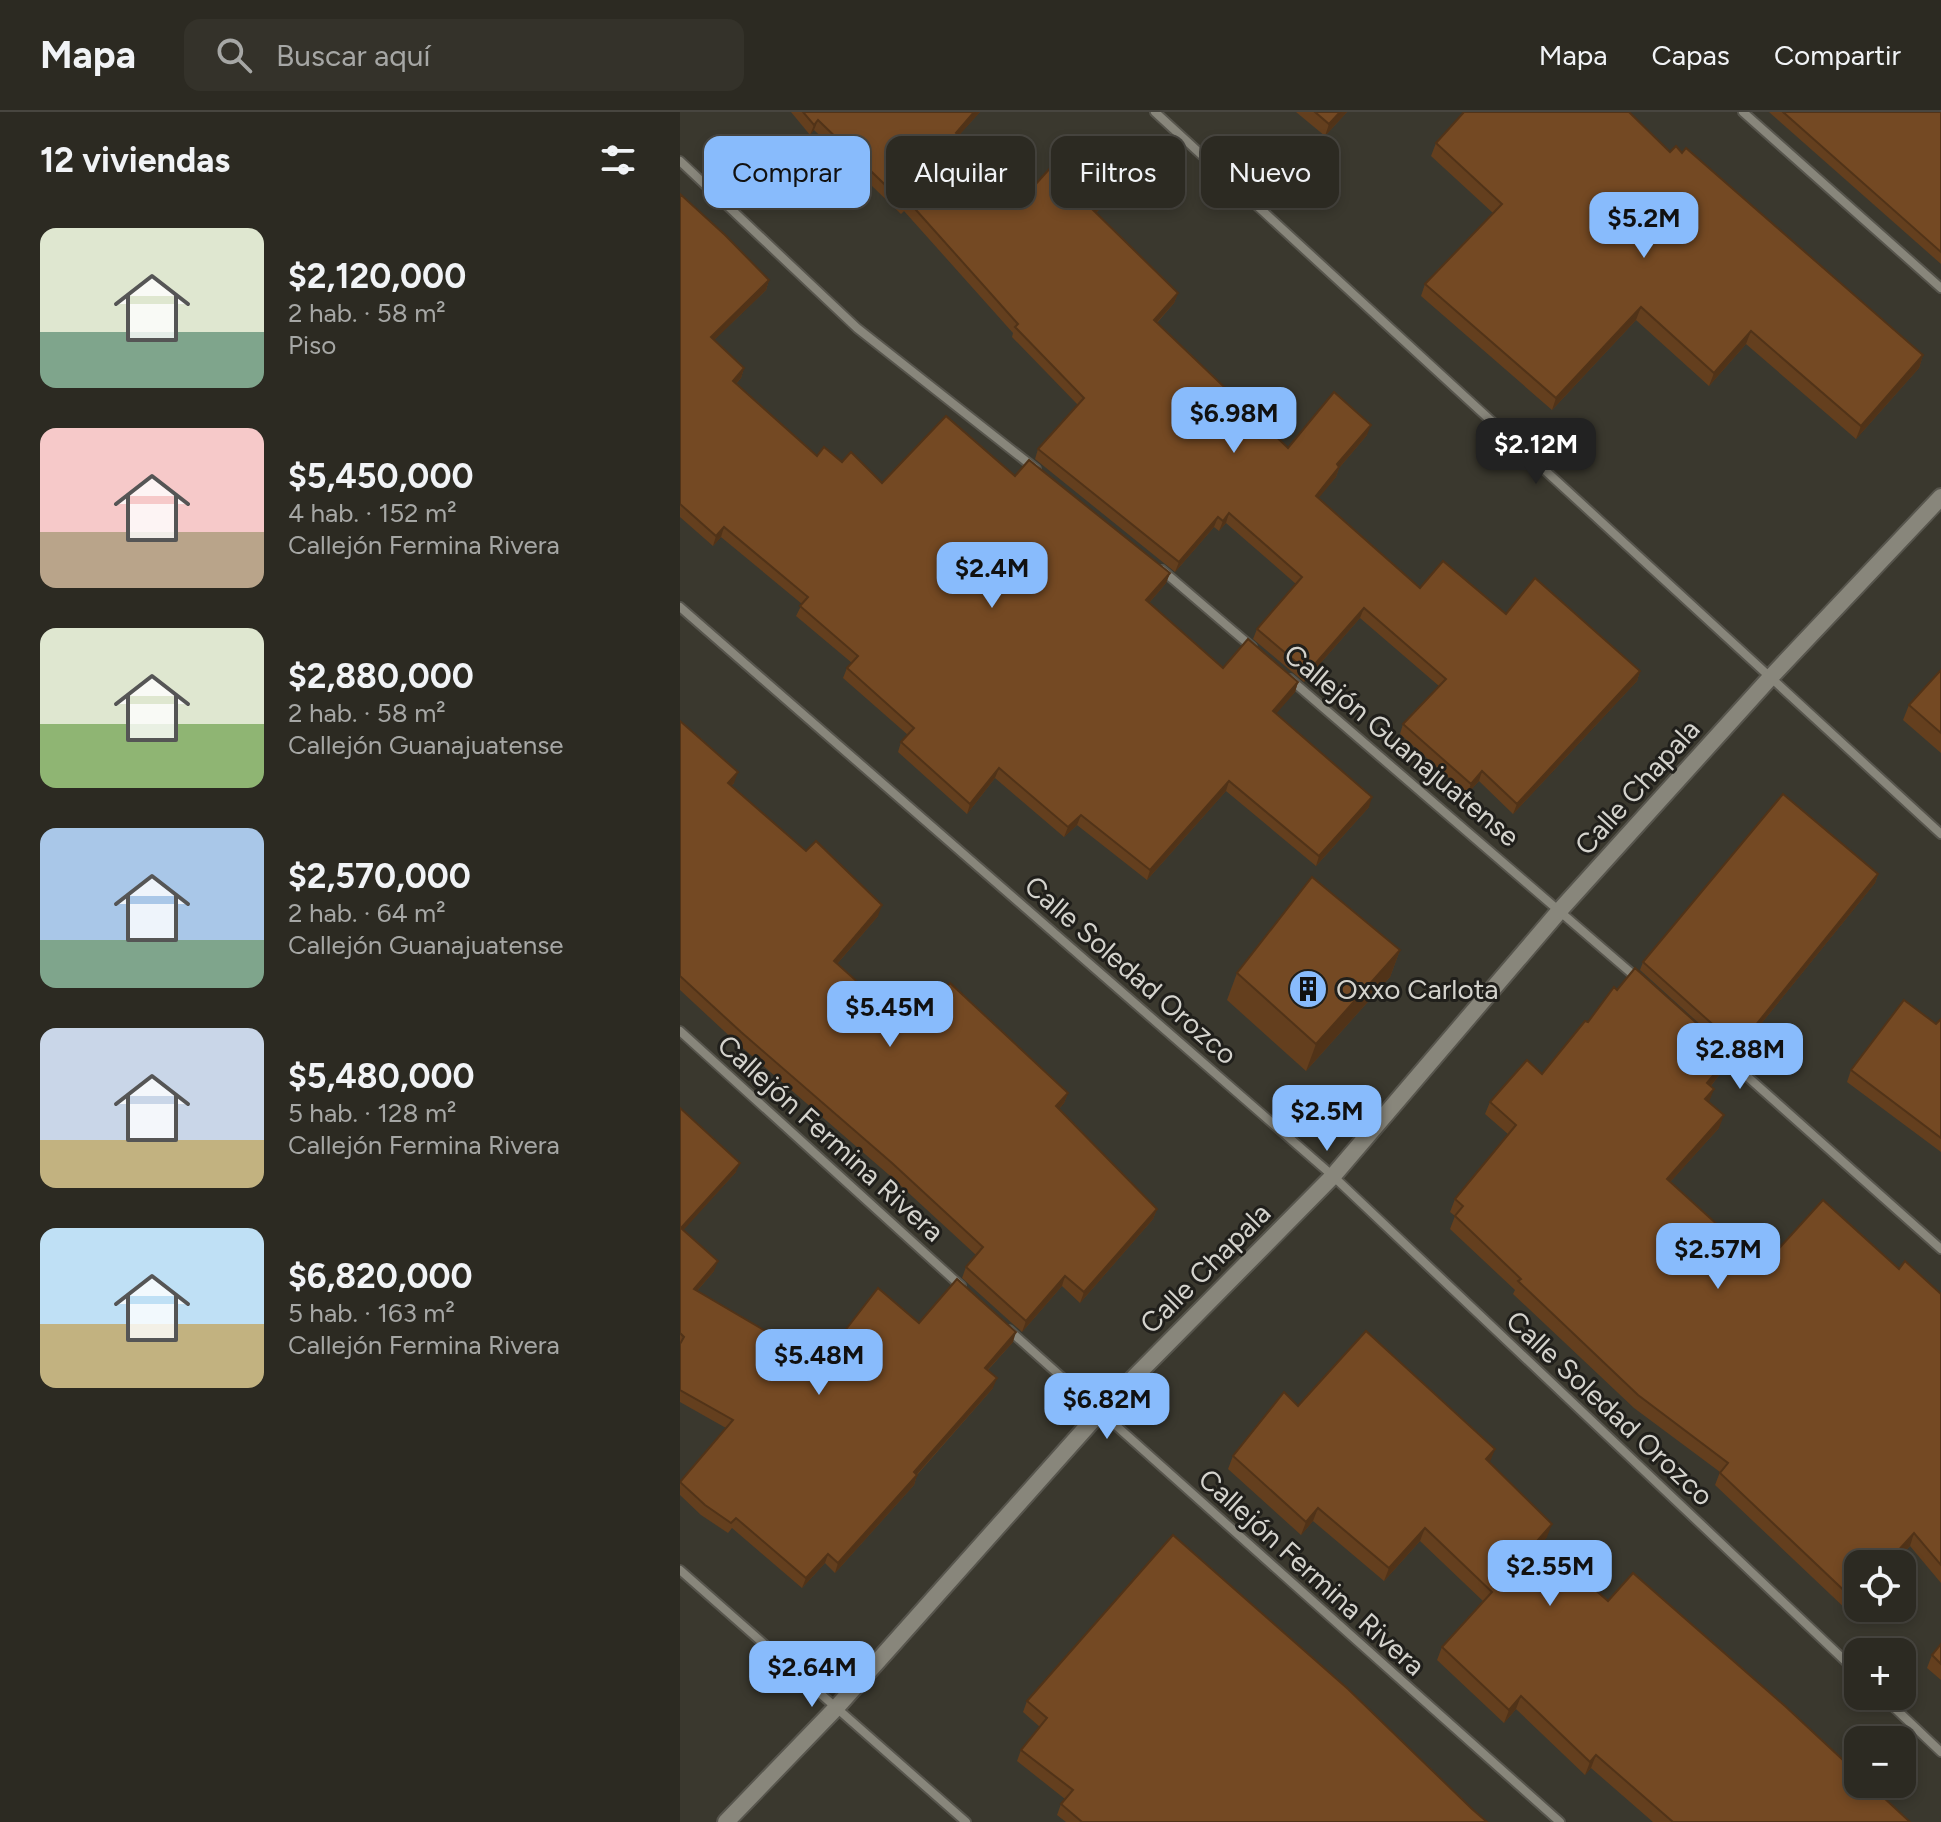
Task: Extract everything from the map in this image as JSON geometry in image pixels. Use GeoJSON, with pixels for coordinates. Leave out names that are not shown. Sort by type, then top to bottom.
{"type":"FeatureCollection","features":[{"type":"Feature","properties":{"kind":"street"},"geometry":{"type":"LineString","coordinates":[[1155,112],[1941,834]]}},
{"type":"Feature","properties":{"kind":"street"},"geometry":{"type":"LineString","coordinates":[[1743,112],[1941,288]]}},
{"type":"Feature","properties":{"kind":"street"},"geometry":{"type":"LineString","coordinates":[[680,161],[857,328],[1044,475]]}},
{"type":"Feature","properties":{"kind":"street","name":"Calle Chapala"},"geometry":{"type":"LineString","coordinates":[[726,1822],[836,1708],[1100,1412],[1333,1176],[1561,909],[1769,679],[1941,497]]}},
{"type":"Feature","properties":{"kind":"street","name":"Callejón Guanajuatense"},"geometry":{"type":"LineString","coordinates":[[1155,564],[1262,656]]}},
{"type":"Feature","properties":{"kind":"street","name":"Calle Soledad Orozco"},"geometry":{"type":"LineString","coordinates":[[680,607],[1333,1176],[1844,1660]]}},
{"type":"Feature","properties":{"kind":"street","name":"Callejón Guanajuatense"},"geometry":{"type":"LineString","coordinates":[[1286,676],[1561,909],[1644,984]]}},
{"type":"Feature","properties":{"kind":"street","name":"Callejón Fermina Rivera"},"geometry":{"type":"LineString","coordinates":[[680,1031],[971,1296]]}},
{"type":"Feature","properties":{"kind":"street"},"geometry":{"type":"LineString","coordinates":[[1715,1047],[1941,1249]]}},
{"type":"Feature","properties":{"kind":"street","name":"Callejón Fermina Rivera"},"geometry":{"type":"LineString","coordinates":[[1006,1328],[1560,1822]]}},
{"type":"Feature","properties":{"kind":"street"},"geometry":{"type":"LineString","coordinates":[[680,1570],[966,1822]]}},
{"type":"Feature","properties":{"kind":"street"},"geometry":{"type":"LineString","coordinates":[[1897,1710],[1941,1752]]}},
{"type":"Feature","properties":{"kind":"building"},"geometry":{"type":"Polygon","coordinates":[[[803,112],[974,112],[956,133],[959,136],[886,136],[886,186],[870,170],[870,136],[835,136],[818,120],[814,125],[803,112]]]}},
{"type":"Feature","properties":{"kind":"building"},"geometry":{"type":"Polygon","coordinates":[[[1315,112],[1340,112],[1329,124],[1315,112]]]}},
{"type":"Feature","properties":{"kind":"building"},"geometry":{"type":"Polygon","coordinates":[[[1464,112],[1629,112],[1670,152],[1676,146],[1682,153],[1686,148],[1923,355],[1861,426],[1751,331],[1714,373],[1641,307],[1556,398],[1425,284],[1502,204],[1436,143],[1464,112]]]}},
{"type":"Feature","properties":{"kind":"building"},"geometry":{"type":"Polygon","coordinates":[[[1783,112],[1941,112],[1941,252],[1783,112]]]}},
{"type":"Feature","properties":{"kind":"building"},"geometry":{"type":"Polygon","coordinates":[[[1051,167],[1051,208],[1095,208],[1093,210],[1178,293],[1154,320],[1288,448],[1334,392],[1371,425],[1337,464],[1339,467],[1316,496],[1420,588],[1443,561],[1506,614],[1535,578],[1640,671],[1517,804],[1482,771],[1471,784],[1403,724],[1446,679],[1364,608],[1308,672],[1257,629],[1302,577],[1229,513],[1223,521],[1218,517],[1179,562],[1038,449],[1084,398],[1015,327],[1018,324],[914,208],[1035,208],[1035,185],[1051,167]]]}},
{"type":"Feature","properties":{"kind":"building"},"geometry":{"type":"Polygon","coordinates":[[[680,194],[769,280],[711,337],[744,368],[733,381],[817,456],[824,447],[842,462],[851,452],[882,483],[946,416],[1015,476],[1029,460],[1170,573],[1146,600],[1223,668],[1248,639],[1298,682],[1273,711],[1372,797],[1319,856],[1229,781],[1150,870],[1081,815],[1068,827],[999,768],[970,804],[901,742],[914,728],[847,668],[858,656],[800,606],[808,597],[724,527],[716,536],[680,504],[680,194]]]}},
{"type":"Feature","properties":{"kind":"building"},"geometry":{"type":"Polygon","coordinates":[[[1941,670],[1941,733],[1909,705],[1941,670]]]}},
{"type":"Feature","properties":{"kind":"building"},"geometry":{"type":"Polygon","coordinates":[[[680,721],[738,772],[728,783],[806,851],[816,841],[882,905],[834,961],[909,1028],[950,983],[1068,1093],[1056,1106],[1157,1209],[1084,1292],[1065,1276],[1026,1321],[966,1267],[983,1247],[680,976],[680,721]]]}},
{"type":"Feature","properties":{"kind":"building"},"geometry":{"type":"Polygon","coordinates":[[[1783,794],[1878,874],[1738,1047],[1643,962],[1783,794]]]}},
{"type":"Feature","properties":{"kind":"building","name":"Oxxo Carlota"},"geometry":{"type":"Polygon","coordinates":[[[1312,877],[1400,950],[1316,1044],[1237,973],[1312,877]]]}},
{"type":"Feature","properties":{"kind":"building"},"geometry":{"type":"Polygon","coordinates":[[[1635,968],[1731,1054],[1707,1083],[1714,1089],[1705,1099],[1724,1115],[1667,1179],[1763,1266],[1823,1200],[1899,1269],[1905,1261],[1941,1294],[1941,1565],[1914,1533],[1899,1550],[1844,1550],[1844,1590],[1720,1473],[1728,1463],[1638,1395],[1518,1281],[1521,1279],[1455,1216],[1463,1206],[1455,1199],[1516,1125],[1490,1102],[1527,1060],[1542,1074],[1614,987],[1617,990],[1635,968]]]}},
{"type":"Feature","properties":{"kind":"building"},"geometry":{"type":"Polygon","coordinates":[[[1904,1000],[1936,1024],[1941,1019],[1941,1138],[1851,1070],[1904,1000]]]}},
{"type":"Feature","properties":{"kind":"building"},"geometry":{"type":"Polygon","coordinates":[[[680,1108],[740,1163],[681,1228],[718,1261],[694,1289],[820,1363],[878,1288],[919,1323],[957,1279],[1016,1332],[985,1368],[997,1378],[914,1472],[917,1475],[838,1563],[828,1554],[806,1578],[736,1518],[731,1523],[680,1482],[733,1420],[680,1390],[680,1344],[684,1337],[680,1333],[680,1108]]]}},
{"type":"Feature","properties":{"kind":"building"},"geometry":{"type":"Polygon","coordinates":[[[1366,1331],[1495,1449],[1486,1459],[1552,1524],[1538,1540],[1608,1601],[1633,1573],[1844,1761],[1844,1798],[1884,1798],[1910,1822],[1673,1822],[1596,1755],[1590,1762],[1521,1696],[1509,1710],[1442,1647],[1492,1592],[1425,1528],[1389,1568],[1318,1508],[1306,1522],[1233,1456],[1284,1392],[1298,1406],[1366,1331]]]}},
{"type":"Feature","properties":{"kind":"building"},"geometry":{"type":"Polygon","coordinates":[[[1173,1535],[1348,1689],[1487,1822],[1082,1822],[1061,1804],[1073,1790],[1021,1750],[1047,1718],[1027,1701],[1173,1535]]]}},
{"type":"Feature","properties":{"kind":"building"},"geometry":{"type":"Polygon","coordinates":[[[1941,1644],[1941,1664],[1932,1655],[1941,1644]]]}},
{"type":"Feature","properties":{"kind":"place","name":"Oxxo Carlota"},"geometry":{"type":"Point","coordinates":[1308,989]}}]}
